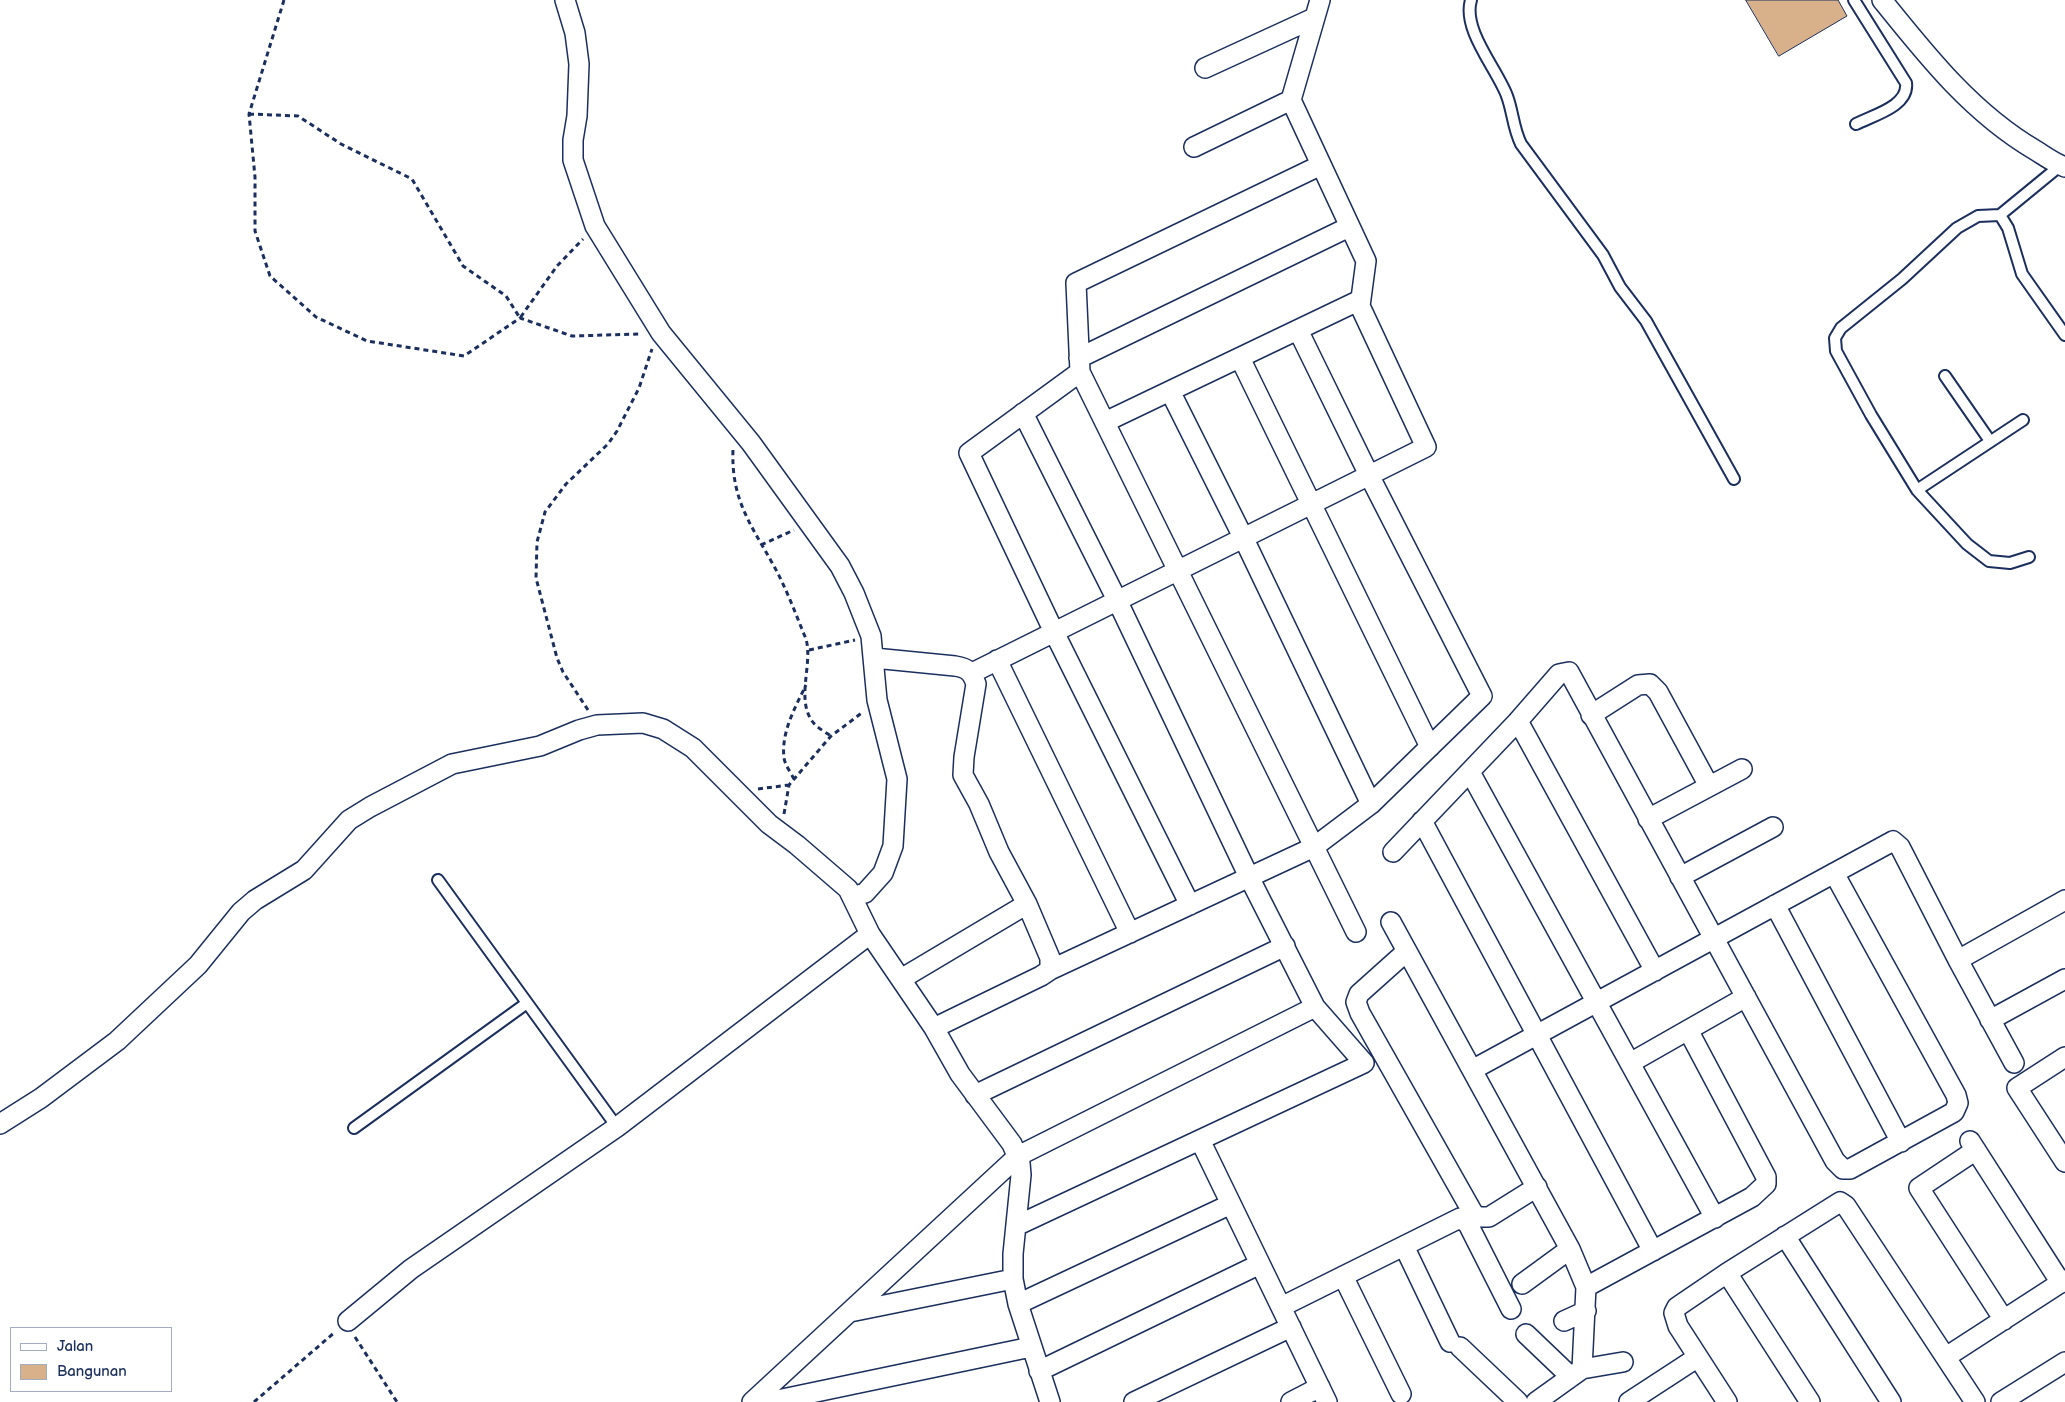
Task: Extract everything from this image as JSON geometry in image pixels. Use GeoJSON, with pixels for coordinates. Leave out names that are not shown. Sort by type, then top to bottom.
{"type":"FeatureCollection","features":[{"type":"Feature","properties":{"kind":"street"},"geometry":{"type":"LineString","coordinates":[[566,0],[575,33],[579,64],[573,160],[595,226],[661,333],[775,474],[808,524],[840,566],[854,593],[871,636],[877,700],[897,779],[893,846],[883,873],[864,892],[852,897]]}},
{"type":"Feature","properties":{"kind":"street"},"geometry":{"type":"LineString","coordinates":[[972,672],[1426,446],[1360,306],[1366,261],[1291,100],[1320,0]]}},
{"type":"Feature","properties":{"kind":"street"},"geometry":{"type":"LineString","coordinates":[[1882,0],[1928,57],[1965,96],[2014,138],[2063,166]]}},
{"type":"Feature","properties":{"kind":"street"},"geometry":{"type":"LineString","coordinates":[[1205,68],[1314,18]]}},
{"type":"Feature","properties":{"kind":"street"},"geometry":{"type":"LineString","coordinates":[[1194,147],[1291,100]]}},
{"type":"Feature","properties":{"kind":"street"},"geometry":{"type":"LineString","coordinates":[[1321,165],[1076,283],[1080,365],[1105,422],[1177,571],[1356,932]]}},
{"type":"Feature","properties":{"kind":"street"},"geometry":{"type":"LineString","coordinates":[[1190,905],[1054,632],[969,452],[1023,413],[1080,365],[1349,226]]}},
{"type":"Feature","properties":{"kind":"street"},"geometry":{"type":"LineString","coordinates":[[1105,422],[1360,300]]}},
{"type":"Feature","properties":{"kind":"street"},"geometry":{"type":"LineString","coordinates":[[934,1028],[1050,970],[1314,847],[1371,804],[1482,696],[1369,475],[1298,330]]}},
{"type":"Feature","properties":{"kind":"street"},"geometry":{"type":"LineString","coordinates":[[1240,358],[1430,747]]}},
{"type":"Feature","properties":{"kind":"street"},"geometry":{"type":"LineString","coordinates":[[1170,391],[1244,537],[1371,804]]}},
{"type":"Feature","properties":{"kind":"street"},"geometry":{"type":"LineString","coordinates":[[1016,1226],[1364,1063],[1315,1007],[1249,877],[1117,600],[1023,413]]}},
{"type":"Feature","properties":{"kind":"street"},"geometry":{"type":"LineString","coordinates":[[874,658],[964,667],[972,672],[976,684],[964,757],[963,775],[979,804],[998,852],[1027,904],[1050,958],[1050,970]]}},
{"type":"Feature","properties":{"kind":"street"},"geometry":{"type":"LineString","coordinates":[[997,660],[1130,933]]}},
{"type":"Feature","properties":{"kind":"street"},"geometry":{"type":"LineString","coordinates":[[1393,852],[1518,721],[1559,674],[1566,671],[1571,674],[1591,715],[1835,1161],[1843,1169],[1850,1169],[1954,1112],[1958,1103],[1956,1095],[1834,874]]}},
{"type":"Feature","properties":{"kind":"street"},"geometry":{"type":"LineString","coordinates":[[1591,715],[1638,686],[1650,684],[1658,692],[1709,786]]}},
{"type":"Feature","properties":{"kind":"street"},"geometry":{"type":"LineString","coordinates":[[1518,721],[1655,971]]}},
{"type":"Feature","properties":{"kind":"street"},"geometry":{"type":"LineString","coordinates":[[0,1124],[41,1098],[117,1041],[198,965],[241,912],[255,900],[304,870],[349,820],[452,764],[540,746],[579,730],[597,725],[642,723],[662,729],[693,748],[769,824],[780,831],[848,889],[870,934],[934,1028],[960,1074],[1005,1134],[1018,1156],[1021,1175],[1013,1279],[1018,1304],[1050,1402]]}},
{"type":"Feature","properties":{"kind":"street"},"geometry":{"type":"LineString","coordinates":[[1648,819],[1742,769]]}},
{"type":"Feature","properties":{"kind":"street"},"geometry":{"type":"LineString","coordinates":[[1470,772],[1715,1218]]}},
{"type":"Feature","properties":{"kind":"street"},"geometry":{"type":"LineString","coordinates":[[1422,821],[1653,1251]]}},
{"type":"Feature","properties":{"kind":"street"},"geometry":{"type":"LineString","coordinates":[[1680,877],[1773,827]]}},
{"type":"Feature","properties":{"kind":"street"},"geometry":{"type":"LineString","coordinates":[[1472,1070],[1834,874],[1887,842],[1897,843],[2014,1062]]}},
{"type":"Feature","properties":{"kind":"street"},"geometry":{"type":"LineString","coordinates":[[1958,960],[2065,900]]}},
{"type":"Feature","properties":{"kind":"street"},"geometry":{"type":"LineString","coordinates":[[901,979],[1027,904]]}},
{"type":"Feature","properties":{"kind":"street"},"geometry":{"type":"LineString","coordinates":[[1775,905],[1901,1142]]}},
{"type":"Feature","properties":{"kind":"street"},"geometry":{"type":"LineString","coordinates":[[1391,922],[1570,1248],[1586,1287],[1586,1311],[1577,1373]]}},
{"type":"Feature","properties":{"kind":"street"},"geometry":{"type":"LineString","coordinates":[[348,1322],[411,1269],[506,1206],[617,1127],[870,934]]}},
{"type":"Feature","properties":{"kind":"street"},"geometry":{"type":"LineString","coordinates":[[975,1095],[1284,946]]}},
{"type":"Feature","properties":{"kind":"street"},"geometry":{"type":"LineString","coordinates":[[1407,951],[1359,994],[1356,1002],[1360,1013],[1473,1213],[1478,1217],[1489,1217],[1537,1188]]}},
{"type":"Feature","properties":{"kind":"street"},"geometry":{"type":"LineString","coordinates":[[1990,1020],[2065,979]]}},
{"type":"Feature","properties":{"kind":"street"},"geometry":{"type":"LineString","coordinates":[[1630,1063],[1746,998]]}},
{"type":"Feature","properties":{"kind":"street"},"geometry":{"type":"LineString","coordinates":[[752,1402],[1018,1156],[1315,1007]]}},
{"type":"Feature","properties":{"kind":"street"},"geometry":{"type":"LineString","coordinates":[[1586,1287],[1715,1218],[1761,1191],[1766,1184],[1766,1177],[1688,1030]]}},
{"type":"Feature","properties":{"kind":"street"},"geometry":{"type":"LineString","coordinates":[[2065,1057],[2018,1088],[2065,1162]]}},
{"type":"Feature","properties":{"kind":"street"},"geometry":{"type":"LineString","coordinates":[[1200,1140],[1323,1395],[1291,1402]]}},
{"type":"Feature","properties":{"kind":"street"},"geometry":{"type":"LineString","coordinates":[[1946,1358],[2063,1282],[1972,1145],[1918,1188],[2004,1320]]}},
{"type":"Feature","properties":{"kind":"street"},"geometry":{"type":"LineString","coordinates":[[1727,1402],[1678,1326],[1674,1313],[1686,1299],[1835,1203],[1843,1204],[1975,1402]]}},
{"type":"Feature","properties":{"kind":"street"},"geometry":{"type":"LineString","coordinates":[[1018,1304],[1231,1204]]}},
{"type":"Feature","properties":{"kind":"street"},"geometry":{"type":"LineString","coordinates":[[1281,1307],[1460,1218],[1468,1224],[1511,1309]]}},
{"type":"Feature","properties":{"kind":"street"},"geometry":{"type":"LineString","coordinates":[[1785,1236],[1891,1402]]}},
{"type":"Feature","properties":{"kind":"street"},"geometry":{"type":"LineString","coordinates":[[1404,1246],[1455,1344],[1518,1402]]}},
{"type":"Feature","properties":{"kind":"street"},"geometry":{"type":"LineString","coordinates":[[1522,1284],[1570,1248]]}},
{"type":"Feature","properties":{"kind":"street"},"geometry":{"type":"LineString","coordinates":[[1039,1371],[1260,1264]]}},
{"type":"Feature","properties":{"kind":"street"},"geometry":{"type":"LineString","coordinates":[[1727,1273],[1810,1402]]}},
{"type":"Feature","properties":{"kind":"street"},"geometry":{"type":"LineString","coordinates":[[1343,1276],[1401,1394]]}},
{"type":"Feature","properties":{"kind":"street"},"geometry":{"type":"LineString","coordinates":[[849,1312],[1013,1279]]}},
{"type":"Feature","properties":{"kind":"street"},"geometry":{"type":"LineString","coordinates":[[1564,1321],[1586,1311]]}},
{"type":"Feature","properties":{"kind":"street"},"geometry":{"type":"LineString","coordinates":[[1134,1402],[1290,1327]]}},
{"type":"Feature","properties":{"kind":"street"},"geometry":{"type":"LineString","coordinates":[[1526,1334],[1577,1373]]}},
{"type":"Feature","properties":{"kind":"street"},"geometry":{"type":"LineString","coordinates":[[768,1402],[1031,1347]]}},
{"type":"Feature","properties":{"kind":"street"},"geometry":{"type":"LineString","coordinates":[[1629,1402],[1698,1357]]}},
{"type":"Feature","properties":{"kind":"street"},"geometry":{"type":"LineString","coordinates":[[1536,1402],[1577,1373],[1623,1362]]}},
{"type":"Feature","properties":{"kind":"street"},"geometry":{"type":"LineString","coordinates":[[2001,1402],[2065,1362]]}},
{"type":"Feature","properties":{"kind":"lane"},"geometry":{"type":"LineString","coordinates":[[1471,0],[1470,14],[1474,33],[1506,93],[1511,106],[1515,132],[1521,144],[1602,255],[1620,287],[1646,321],[1734,479]]}},
{"type":"Feature","properties":{"kind":"lane"},"geometry":{"type":"LineString","coordinates":[[1854,0],[1906,83],[1907,91],[1905,97],[1895,105],[1856,124]]}},
{"type":"Feature","properties":{"kind":"lane"},"geometry":{"type":"LineString","coordinates":[[2029,557],[2010,563],[1989,561],[1967,544],[1917,490],[1871,415],[1836,351],[1835,338],[1841,328],[1902,279],[1957,228],[1978,216],[2000,215],[2063,166]]}},
{"type":"Feature","properties":{"kind":"lane"},"geometry":{"type":"LineString","coordinates":[[2000,215],[2008,228],[2022,274],[2065,335]]}},
{"type":"Feature","properties":{"kind":"lane"},"geometry":{"type":"LineString","coordinates":[[1945,376],[1990,441]]}},
{"type":"Feature","properties":{"kind":"lane"},"geometry":{"type":"LineString","coordinates":[[1917,490],[2023,420]]}},
{"type":"Feature","properties":{"kind":"lane"},"geometry":{"type":"LineString","coordinates":[[438,880],[617,1127]]}},
{"type":"Feature","properties":{"kind":"lane"},"geometry":{"type":"LineString","coordinates":[[354,1128],[527,1003]]}},
{"type":"Feature","properties":{"kind":"path"},"geometry":{"type":"LineString","coordinates":[[284,0],[249,114],[256,177],[255,230],[270,276],[316,316],[366,341],[464,356],[520,318],[558,266],[595,226]]}},
{"type":"Feature","properties":{"kind":"path"},"geometry":{"type":"LineString","coordinates":[[249,114],[298,116],[340,144],[412,179],[463,266],[506,296],[520,318],[572,336],[661,333]]}},
{"type":"Feature","properties":{"kind":"path"},"geometry":{"type":"LineString","coordinates":[[597,725],[563,672],[557,658],[536,578],[538,542],[545,512],[566,484],[608,444],[622,423],[638,388],[648,356],[661,333]]}},
{"type":"Feature","properties":{"kind":"path"},"geometry":{"type":"LineString","coordinates":[[734,422],[732,471],[737,497],[744,516],[776,569],[809,650],[806,703],[812,721],[830,736]]}},
{"type":"Feature","properties":{"kind":"path"},"geometry":{"type":"LineString","coordinates":[[761,545],[808,524]]}},
{"type":"Feature","properties":{"kind":"path"},"geometry":{"type":"LineString","coordinates":[[809,650],[871,636]]}},
{"type":"Feature","properties":{"kind":"path"},"geometry":{"type":"LineString","coordinates":[[794,780],[784,760],[784,746],[787,728],[806,685]]}},
{"type":"Feature","properties":{"kind":"path"},"geometry":{"type":"LineString","coordinates":[[780,831],[789,785],[830,736],[852,722],[877,700]]}},
{"type":"Feature","properties":{"kind":"path"},"geometry":{"type":"LineString","coordinates":[[736,793],[789,785]]}},
{"type":"Feature","properties":{"kind":"path"},"geometry":{"type":"LineString","coordinates":[[254,1402],[348,1322],[363,1352],[397,1402]]}},
{"type":"Feature","properties":{"kind":"building"},"geometry":{"type":"Polygon","coordinates":[[[1746,0],[1838,0],[1847,16],[1779,56],[1746,0]]]}}]}
